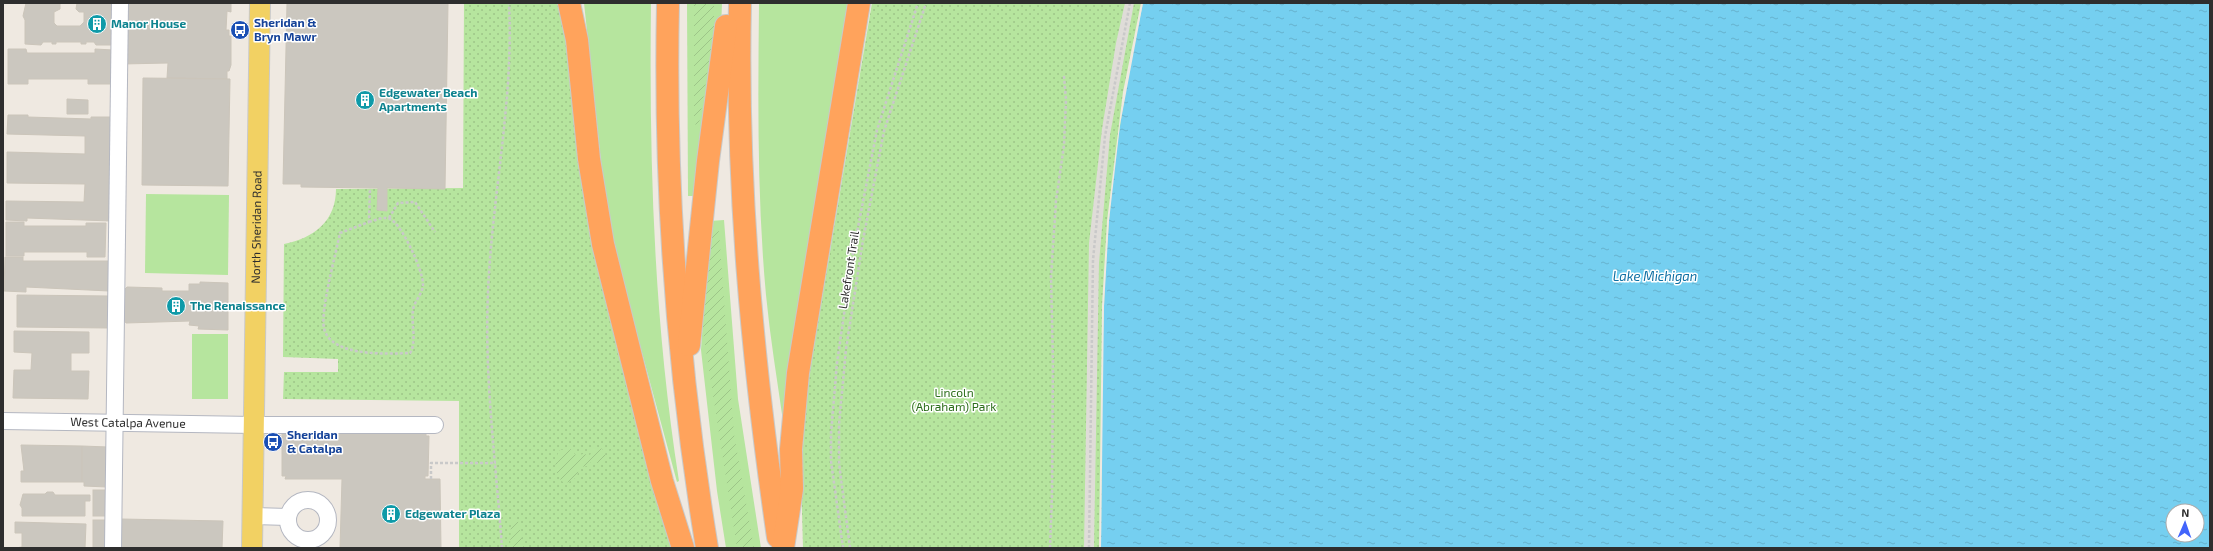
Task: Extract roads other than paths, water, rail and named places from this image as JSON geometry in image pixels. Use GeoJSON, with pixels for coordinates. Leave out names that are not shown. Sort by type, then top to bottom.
{"type":"FeatureCollection","features":[{"type":"Feature","properties":{"kind":"highway"},"geometry":{"type":"LineString","coordinates":[[569,3],[576,34],[589,159],[603,244],[662,480],[683,548]]}},
{"type":"Feature","properties":{"kind":"highway"},"geometry":{"type":"LineString","coordinates":[[668,3],[667,104],[670,219],[676,310],[685,392],[707,548]]}},
{"type":"Feature","properties":{"kind":"highway"},"geometry":{"type":"LineString","coordinates":[[685,392],[708,161],[725,47],[727,3]]}},
{"type":"Feature","properties":{"kind":"highway"},"geometry":{"type":"LineString","coordinates":[[740,3],[739,56],[743,228],[751,333],[761,422],[781,548]]}},
{"type":"Feature","properties":{"kind":"highway"},"geometry":{"type":"LineString","coordinates":[[781,548],[792,490],[791,449],[798,373],[859,3]]}},
{"type":"Feature","properties":{"kind":"main road","name":"North Sheridan Road"},"geometry":{"type":"LineString","coordinates":[[252,548],[260,3]]}},
{"type":"Feature","properties":{"kind":"street"},"geometry":{"type":"LineString","coordinates":[[113,548],[120,3]]}},
{"type":"Feature","properties":{"kind":"street","name":"West Catalpa Avenue"},"geometry":{"type":"LineString","coordinates":[[3,421],[254,425],[435,425]]}},
{"type":"Feature","properties":{"kind":"street"},"geometry":{"type":"LineString","coordinates":[[252,516],[288,517]]}},
{"type":"Feature","properties":{"kind":"water","name":"Lake Michigan"},"geometry":{"type":"Polygon","coordinates":[[[1143,3],[2210,3],[2210,548],[1101,548],[1102,384],[1106,262],[1118,139],[1143,3]]]}},
{"type":"Feature","properties":{"kind":"place","name":"Manor House"},"geometry":{"type":"Point","coordinates":[97,24]}},
{"type":"Feature","properties":{"kind":"place","name":"Sheridan & Bryn Mawr"},"geometry":{"type":"Point","coordinates":[240,30]}},
{"type":"Feature","properties":{"kind":"place","name":"Edgewater Beach Apartments"},"geometry":{"type":"Point","coordinates":[365,100]}},
{"type":"Feature","properties":{"kind":"place","name":"The Renaissance"},"geometry":{"type":"Point","coordinates":[176,306]}},
{"type":"Feature","properties":{"kind":"place","name":"Sheridan & Catalpa"},"geometry":{"type":"Point","coordinates":[273,442]}},
{"type":"Feature","properties":{"kind":"place","name":"Edgewater Plaza"},"geometry":{"type":"Point","coordinates":[391,514]}},
{"type":"Feature","properties":{"kind":"park label","name":"Lincoln (Abraham) Park"},"geometry":{"type":"Point","coordinates":[954,400]}}]}
